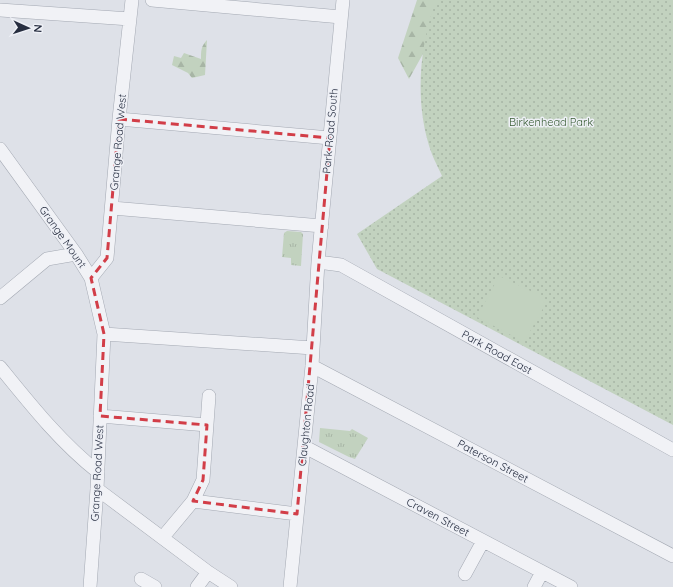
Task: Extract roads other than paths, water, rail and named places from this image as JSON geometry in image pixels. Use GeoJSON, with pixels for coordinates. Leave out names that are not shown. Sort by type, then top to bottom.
{"type":"FeatureCollection","features":[{"type":"Feature","properties":{"kind":"street","name":"Grange Road West"},"geometry":{"type":"LineString","coordinates":[[91,278],[107,258],[119,119],[132,0]]}},
{"type":"Feature","properties":{"kind":"street"},"geometry":{"type":"LineString","coordinates":[[152,0],[341,17]]}},
{"type":"Feature","properties":{"kind":"street","name":"Park Road South"},"geometry":{"type":"LineString","coordinates":[[318,262],[343,0]]}},
{"type":"Feature","properties":{"kind":"street"},"geometry":{"type":"LineString","coordinates":[[0,10],[130,19]]}},
{"type":"Feature","properties":{"kind":"street"},"geometry":{"type":"LineString","coordinates":[[119,119],[330,138]]}},
{"type":"Feature","properties":{"kind":"street","name":"Grange Mount"},"geometry":{"type":"LineString","coordinates":[[0,149],[76,254],[91,278],[104,334]]}},
{"type":"Feature","properties":{"kind":"street"},"geometry":{"type":"LineString","coordinates":[[112,208],[322,226]]}},
{"type":"Feature","properties":{"kind":"street"},"geometry":{"type":"LineString","coordinates":[[0,298],[46,259],[76,254]]}},
{"type":"Feature","properties":{"kind":"street","name":"Claughton Road"},"geometry":{"type":"LineString","coordinates":[[290,587],[312,366],[318,262]]}},
{"type":"Feature","properties":{"kind":"street","name":"Park Road East"},"geometry":{"type":"LineString","coordinates":[[318,262],[341,265],[673,450]]}},
{"type":"Feature","properties":{"kind":"street","name":"Grange Road West"},"geometry":{"type":"LineString","coordinates":[[90,587],[98,472],[104,334]]}},
{"type":"Feature","properties":{"kind":"street"},"geometry":{"type":"LineString","coordinates":[[104,334],[313,348]]}},
{"type":"Feature","properties":{"kind":"street","name":"Paterson Street"},"geometry":{"type":"LineString","coordinates":[[312,366],[673,556]]}},
{"type":"Feature","properties":{"kind":"street"},"geometry":{"type":"LineString","coordinates":[[1,370],[35,410],[81,459],[98,472]]}},
{"type":"Feature","properties":{"kind":"street"},"geometry":{"type":"LineString","coordinates":[[163,537],[193,500],[203,480],[209,396]]}},
{"type":"Feature","properties":{"kind":"street"},"geometry":{"type":"LineString","coordinates":[[100,416],[207,425]]}},
{"type":"Feature","properties":{"kind":"street","name":"Craven Street"},"geometry":{"type":"LineString","coordinates":[[305,447],[571,587]]}},
{"type":"Feature","properties":{"kind":"street"},"geometry":{"type":"LineString","coordinates":[[97,488],[208,572],[231,587]]}},
{"type":"Feature","properties":{"kind":"street"},"geometry":{"type":"LineString","coordinates":[[193,500],[297,514]]}},
{"type":"Feature","properties":{"kind":"street"},"geometry":{"type":"LineString","coordinates":[[465,574],[483,541]]}},
{"type":"Feature","properties":{"kind":"street"},"geometry":{"type":"LineString","coordinates":[[197,587],[208,572]]}},
{"type":"Feature","properties":{"kind":"street"},"geometry":{"type":"LineString","coordinates":[[534,587],[542,572]]}},
{"type":"Feature","properties":{"kind":"park label","name":"Birkenhead Park"},"geometry":{"type":"Point","coordinates":[551,122]}}]}
